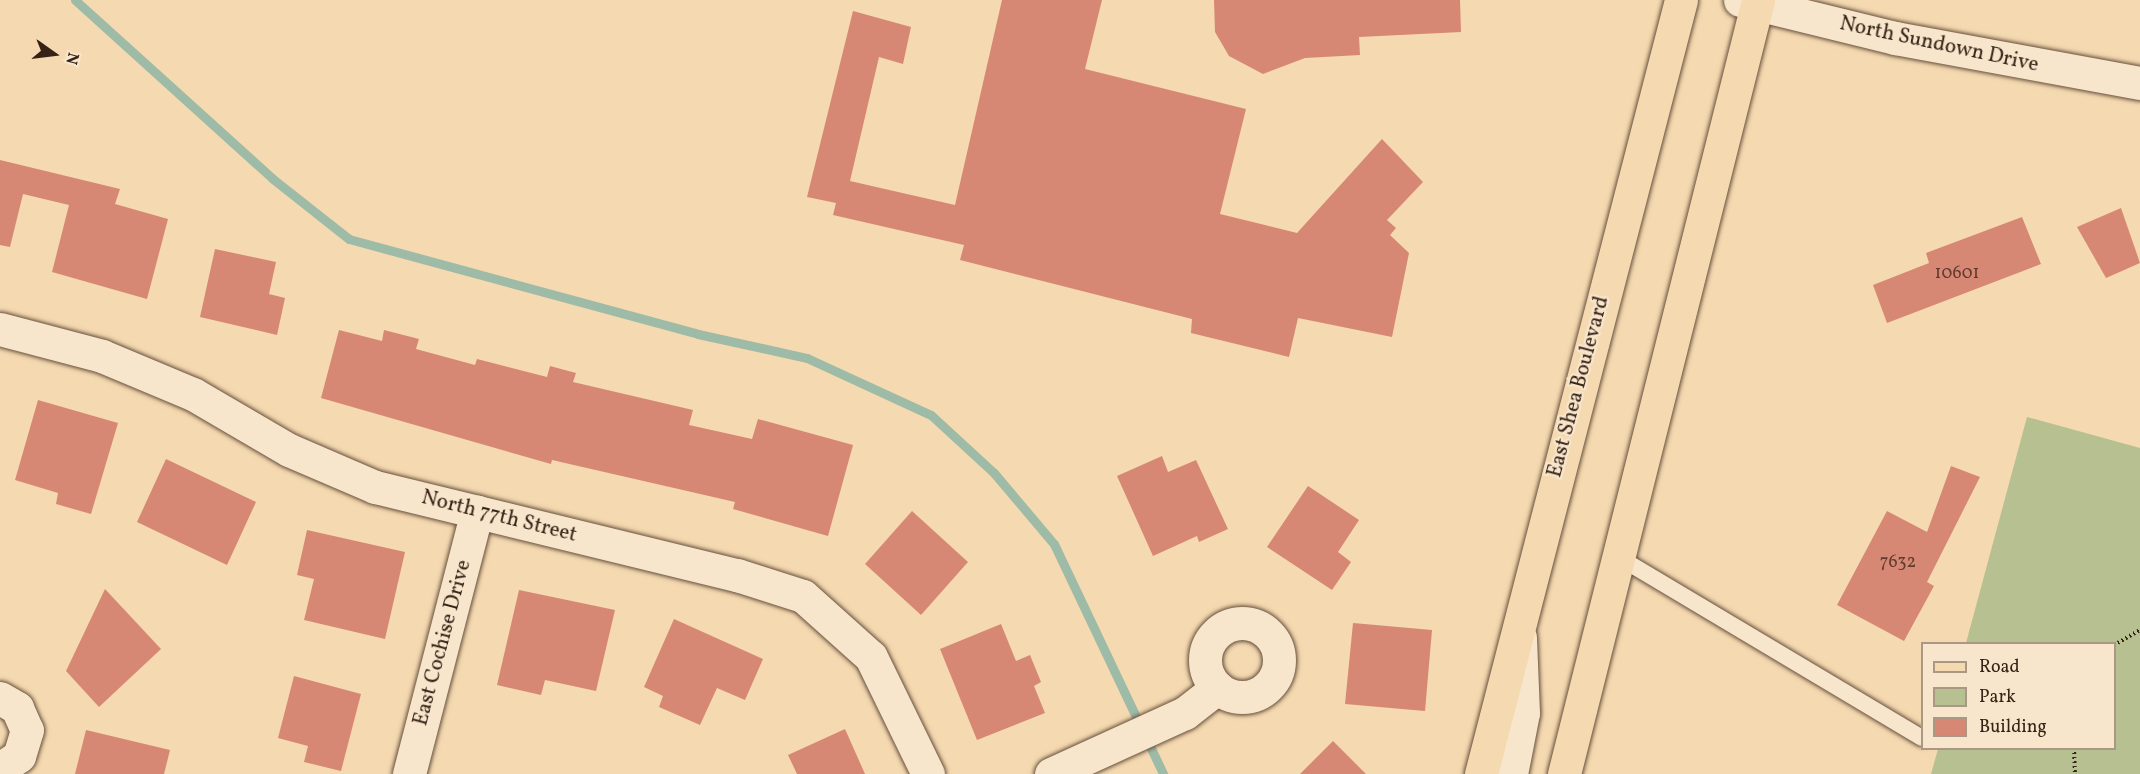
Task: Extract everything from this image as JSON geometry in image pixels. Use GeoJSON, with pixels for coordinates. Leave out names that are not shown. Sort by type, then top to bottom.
{"type":"FeatureCollection","features":[{"type":"Feature","properties":{"kind":"main road","name":"East Shea Boulevard"},"geometry":{"type":"LineString","coordinates":[[1481,774],[1681,0]]}},
{"type":"Feature","properties":{"kind":"main road"},"geometry":{"type":"LineString","coordinates":[[1563,774],[1752,1]]}},
{"type":"Feature","properties":{"kind":"street","name":"North Sundown Drive"},"geometry":{"type":"LineString","coordinates":[[1752,1],[1940,47],[2140,82]]}},
{"type":"Feature","properties":{"kind":"street","name":"North 77th Street"},"geometry":{"type":"LineString","coordinates":[[0,329],[102,356],[193,394],[289,450],[375,487],[737,575],[803,596],[871,657],[928,774]]}},
{"type":"Feature","properties":{"kind":"street","name":"East Cochise Drive"},"geometry":{"type":"LineString","coordinates":[[409,774],[477,512]]}},
{"type":"Feature","properties":{"kind":"street"},"geometry":{"type":"LineString","coordinates":[[1511,774],[1523,713],[1519,620]]}},
{"type":"Feature","properties":{"kind":"street"},"geometry":{"type":"LineString","coordinates":[[1051,774],[1185,713],[1217,688]]}},
{"type":"Feature","properties":{"kind":"street"},"geometry":{"type":"LineString","coordinates":[[0,698],[17,708],[27,730],[19,756],[0,769]]}},
{"type":"Feature","properties":{"kind":"lane"},"geometry":{"type":"LineString","coordinates":[[1615,555],[1921,737]]}},
{"type":"Feature","properties":{"kind":"path"},"geometry":{"type":"LineString","coordinates":[[2116,644],[2140,630]]}},
{"type":"Feature","properties":{"kind":"path"},"geometry":{"type":"LineString","coordinates":[[2074,750],[2075,774]]}},
{"type":"Feature","properties":{"kind":"green space"},"geometry":{"type":"Polygon","coordinates":[[[2027,417],[2140,448],[2140,774],[1931,774],[1938,750],[2116,750],[2116,642],[1966,642],[2027,417]]]}},
{"type":"Feature","properties":{"kind":"building"},"geometry":{"type":"Polygon","coordinates":[[[1002,0],[1102,0],[1085,69],[1246,109],[1220,214],[1297,233],[1382,139],[1423,182],[1387,220],[1396,228],[1390,235],[1409,253],[1392,337],[1298,318],[1289,357],[1191,333],[1192,319],[960,260],[964,245],[833,215],[836,203],[807,197],[853,11],[911,27],[903,64],[879,57],[850,181],[955,205],[1002,0]]]}},
{"type":"Feature","properties":{"kind":"building"},"geometry":{"type":"Polygon","coordinates":[[[1214,0],[1460,0],[1461,32],[1359,37],[1360,55],[1305,58],[1263,74],[1229,56],[1215,32],[1214,0]]]}},
{"type":"Feature","properties":{"kind":"building"},"geometry":{"type":"Polygon","coordinates":[[[0,160],[120,189],[115,204],[168,219],[147,299],[52,272],[69,205],[23,194],[10,247],[0,245],[0,160]]]}},
{"type":"Feature","properties":{"kind":"building"},"geometry":{"type":"Polygon","coordinates":[[[2121,208],[2140,263],[2106,278],[2077,227],[2121,208]]]}},
{"type":"Feature","properties":{"kind":"building"},"geometry":{"type":"Polygon","coordinates":[[[2022,217],[2041,264],[1887,323],[1873,285],[1929,263],[1926,253],[2022,217]]]}},
{"type":"Feature","properties":{"kind":"building"},"geometry":{"type":"Polygon","coordinates":[[[215,249],[276,262],[269,294],[285,298],[277,335],[200,317],[215,249]]]}},
{"type":"Feature","properties":{"kind":"building"},"geometry":{"type":"Polygon","coordinates":[[[339,330],[382,341],[384,330],[419,339],[416,349],[475,365],[477,359],[547,377],[550,366],[576,373],[573,382],[693,410],[689,425],[752,439],[758,419],[853,445],[828,536],[733,509],[735,502],[552,460],[551,464],[321,398],[339,330]]]}},
{"type":"Feature","properties":{"kind":"building"},"geometry":{"type":"Polygon","coordinates":[[[38,400],[118,423],[91,514],[56,504],[58,493],[15,480],[38,400]]]}},
{"type":"Feature","properties":{"kind":"building"},"geometry":{"type":"Polygon","coordinates":[[[1162,456],[1168,472],[1196,460],[1228,529],[1199,542],[1197,536],[1153,556],[1117,476],[1162,456]]]}},
{"type":"Feature","properties":{"kind":"building"},"geometry":{"type":"Polygon","coordinates":[[[166,459],[256,502],[227,565],[137,522],[166,459]]]}},
{"type":"Feature","properties":{"kind":"building"},"geometry":{"type":"Polygon","coordinates":[[[1951,466],[1980,477],[1927,582],[1934,586],[1904,641],[1837,605],[1887,511],[1927,532],[1951,466]]]}},
{"type":"Feature","properties":{"kind":"building"},"geometry":{"type":"Polygon","coordinates":[[[1308,486],[1359,520],[1338,552],[1351,562],[1332,590],[1267,547],[1308,486]]]}},
{"type":"Feature","properties":{"kind":"building"},"geometry":{"type":"Polygon","coordinates":[[[912,511],[968,562],[921,615],[865,564],[912,511]]]}},
{"type":"Feature","properties":{"kind":"building"},"geometry":{"type":"Polygon","coordinates":[[[307,530],[405,552],[385,639],[304,620],[314,579],[297,575],[307,530]]]}},
{"type":"Feature","properties":{"kind":"building"},"geometry":{"type":"Polygon","coordinates":[[[105,589],[161,649],[99,707],[66,671],[105,589]]]}},
{"type":"Feature","properties":{"kind":"building"},"geometry":{"type":"Polygon","coordinates":[[[519,590],[615,610],[596,691],[545,680],[541,695],[497,685],[519,590]]]}},
{"type":"Feature","properties":{"kind":"building"},"geometry":{"type":"Polygon","coordinates":[[[674,619],[763,659],[745,700],[717,688],[700,725],[659,707],[663,696],[644,687],[674,619]]]}},
{"type":"Feature","properties":{"kind":"building"},"geometry":{"type":"Polygon","coordinates":[[[1353,623],[1432,630],[1425,711],[1345,704],[1353,623]]]}},
{"type":"Feature","properties":{"kind":"building"},"geometry":{"type":"Polygon","coordinates":[[[1001,624],[1016,661],[1030,655],[1041,682],[1034,686],[1045,713],[977,740],[940,649],[1001,624]]]}},
{"type":"Feature","properties":{"kind":"building"},"geometry":{"type":"Polygon","coordinates":[[[294,676],[361,694],[341,771],[304,762],[308,746],[278,738],[294,676]]]}},
{"type":"Feature","properties":{"kind":"building"},"geometry":{"type":"Polygon","coordinates":[[[845,729],[865,774],[797,774],[788,755],[845,729]]]}},
{"type":"Feature","properties":{"kind":"building"},"geometry":{"type":"Polygon","coordinates":[[[86,730],[170,750],[164,774],[75,774],[86,730]]]}},
{"type":"Feature","properties":{"kind":"building"},"geometry":{"type":"Polygon","coordinates":[[[1333,741],[1366,774],[1300,774],[1333,741]]]}},
{"type":"Feature","properties":{"kind":"waterway"},"geometry":{"type":"LineString","coordinates":[[75,0],[273,179],[349,239],[698,334],[807,358],[931,415],[994,473],[1054,544],[1163,774]]}}]}
